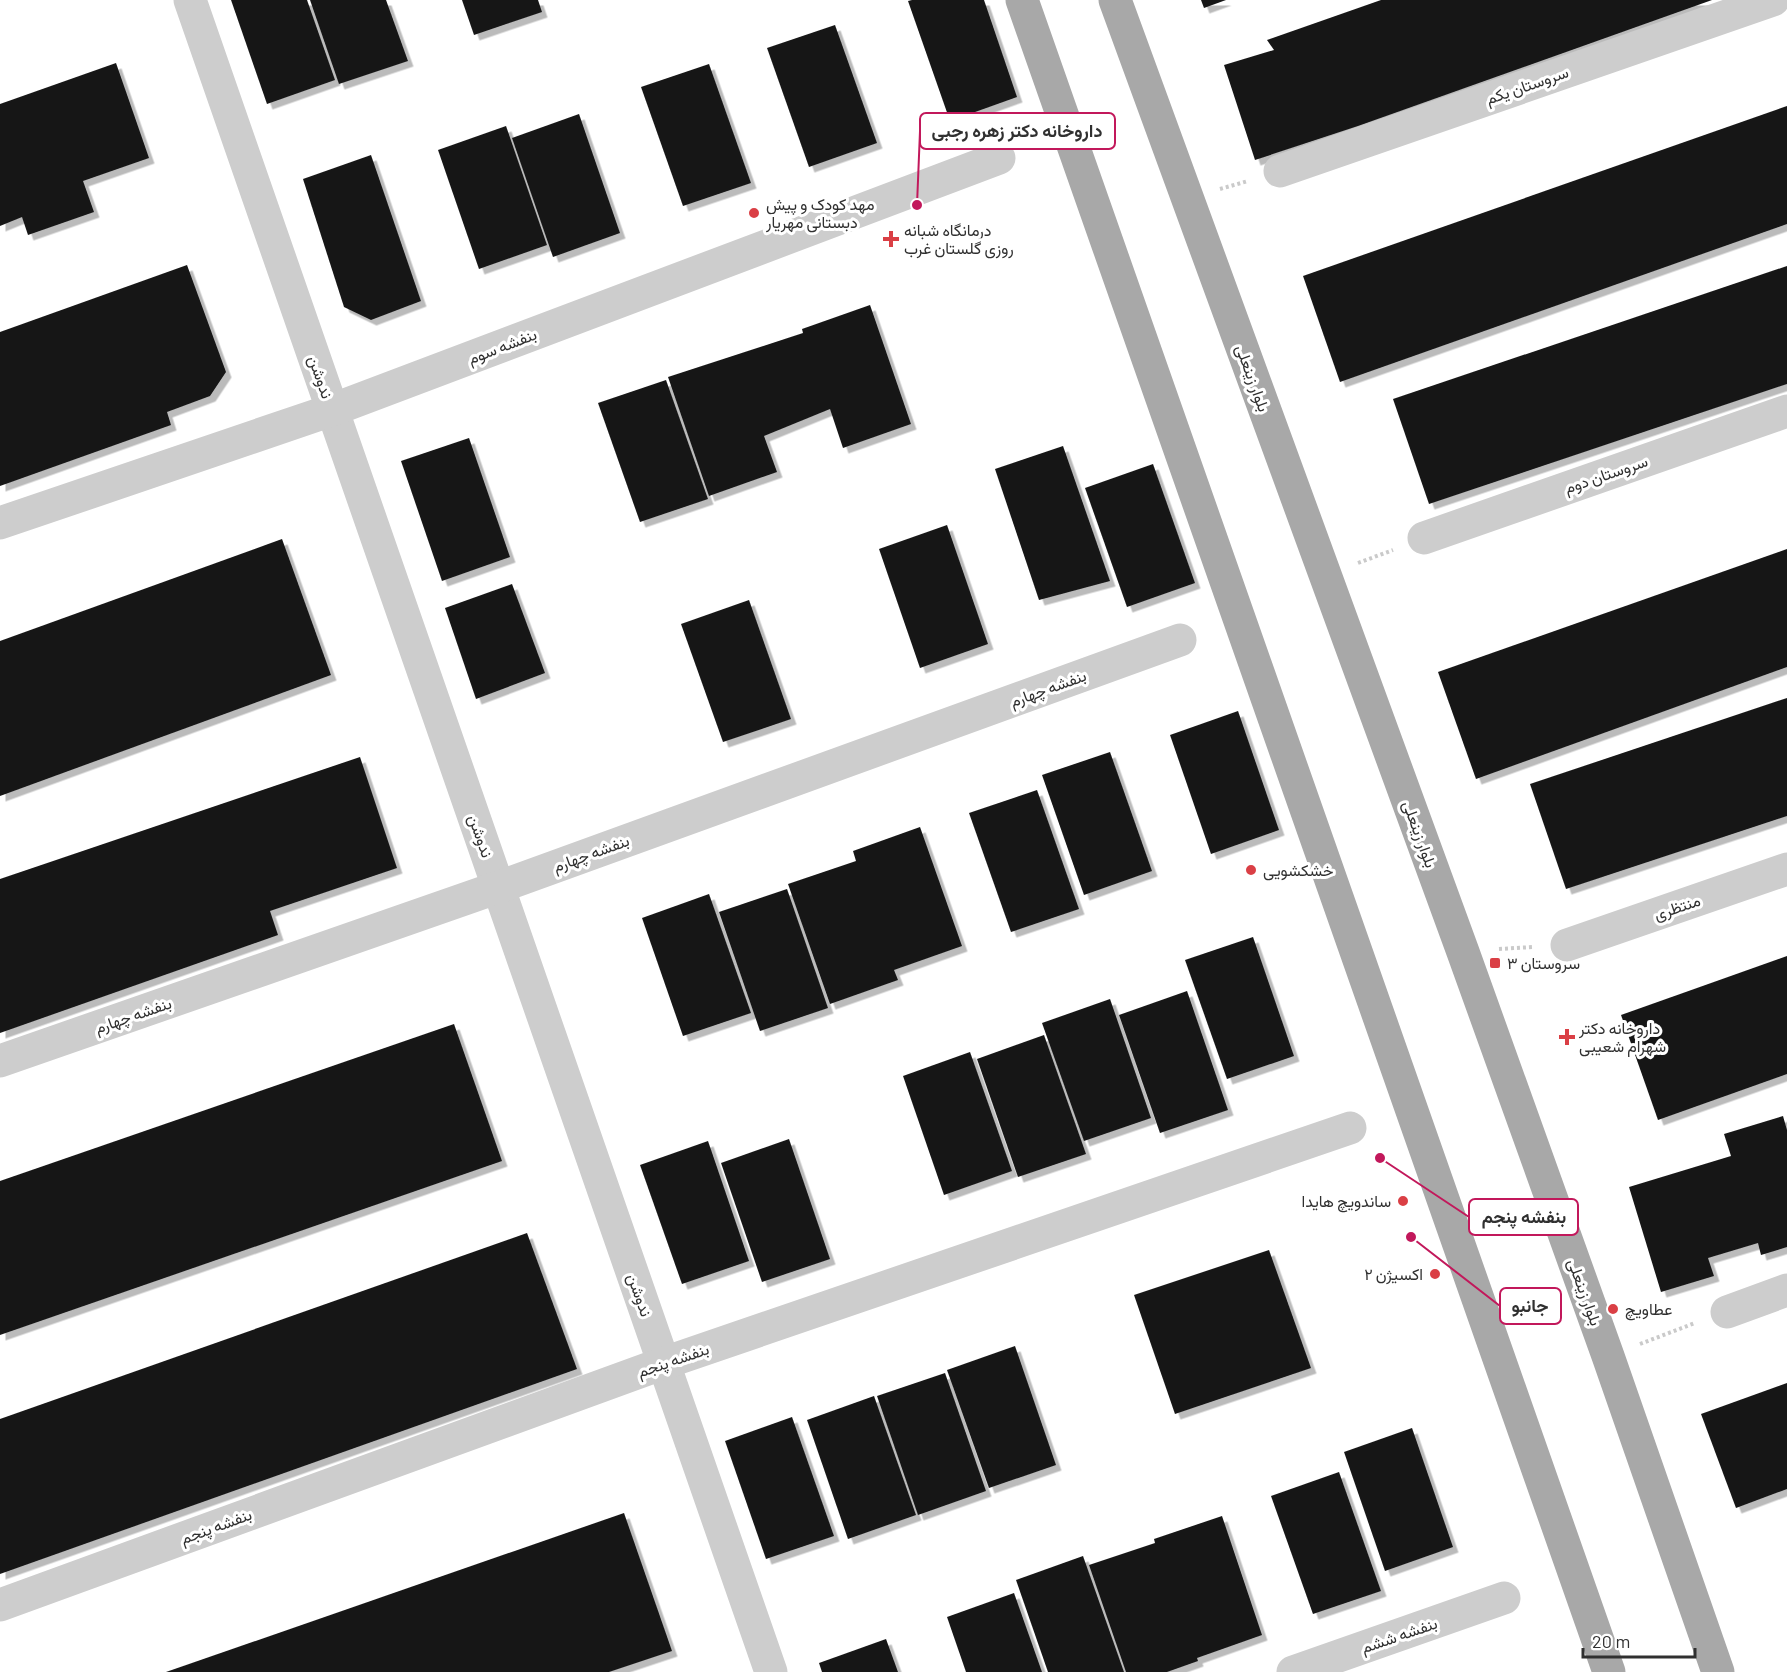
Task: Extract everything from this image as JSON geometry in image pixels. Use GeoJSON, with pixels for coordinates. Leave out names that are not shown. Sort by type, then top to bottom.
{"type":"FeatureCollection","features":[{"type":"Feature","properties":{"kind":"main road"},"geometry":{"type":"LineString","coordinates":[[1022,0],[1609,1672]]}},
{"type":"Feature","properties":{"kind":"main road","name":"بلوار زینعلی"},"geometry":{"type":"LineString","coordinates":[[1115,0],[1463,952],[1608,1356],[1718,1672]]}},
{"type":"Feature","properties":{"kind":"main road"},"geometry":{"type":"LineString","coordinates":[[1128,0],[1129,39]]}},
{"type":"Feature","properties":{"kind":"street","name":"ندوشن"},"geometry":{"type":"LineString","coordinates":[[190,0],[771,1672]]}},
{"type":"Feature","properties":{"kind":"street","name":"سروستان یکم"},"geometry":{"type":"LineString","coordinates":[[1280,171],[1773,0]]}},
{"type":"Feature","properties":{"kind":"street","name":"بنفشه سوم"},"geometry":{"type":"LineString","coordinates":[[0,523],[332,410],[999,158]]}},
{"type":"Feature","properties":{"kind":"street","name":"سروستان دوم"},"geometry":{"type":"LineString","coordinates":[[1424,537],[1787,411]]}},
{"type":"Feature","properties":{"kind":"street","name":"بنفشه چهارم"},"geometry":{"type":"LineString","coordinates":[[0,1062],[499,887],[1180,640]]}},
{"type":"Feature","properties":{"kind":"street","name":"منتظری"},"geometry":{"type":"LineString","coordinates":[[1567,945],[1787,869]]}},
{"type":"Feature","properties":{"kind":"street","name":"بنفشه پنجم"},"geometry":{"type":"LineString","coordinates":[[0,1605],[664,1362],[1350,1128]]}},
{"type":"Feature","properties":{"kind":"street"},"geometry":{"type":"LineString","coordinates":[[1727,1312],[1787,1290]]}},
{"type":"Feature","properties":{"kind":"street","name":"بنفشه ششم"},"geometry":{"type":"LineString","coordinates":[[1293,1672],[1504,1598]]}},
{"type":"Feature","properties":{"kind":"path"},"geometry":{"type":"LineString","coordinates":[[1187,200],[1280,171]]}},
{"type":"Feature","properties":{"kind":"path"},"geometry":{"type":"LineString","coordinates":[[1326,576],[1424,537]]}},
{"type":"Feature","properties":{"kind":"path"},"geometry":{"type":"LineString","coordinates":[[1463,952],[1567,945]]}},
{"type":"Feature","properties":{"kind":"path"},"geometry":{"type":"LineString","coordinates":[[1608,1356],[1727,1312]]}},
{"type":"Feature","properties":{"kind":"building"},"geometry":{"type":"Polygon","coordinates":[[[231,0],[307,0],[335,80],[267,104],[231,0]]]}},
{"type":"Feature","properties":{"kind":"building"},"geometry":{"type":"Polygon","coordinates":[[[310,0],[386,0],[408,61],[339,84],[310,0]]]}},
{"type":"Feature","properties":{"kind":"building"},"geometry":{"type":"Polygon","coordinates":[[[462,0],[538,0],[542,12],[474,35],[462,0]]]}},
{"type":"Feature","properties":{"kind":"building"},"geometry":{"type":"Polygon","coordinates":[[[984,0],[1017,97],[950,121],[908,1],[984,0]]]}},
{"type":"Feature","properties":{"kind":"building"},"geometry":{"type":"Polygon","coordinates":[[[1201,0],[1226,0],[1204,8],[1201,0]]]}},
{"type":"Feature","properties":{"kind":"building"},"geometry":{"type":"Polygon","coordinates":[[[1381,0],[1712,0],[1358,126],[1255,160],[1224,65],[1274,50],[1267,40],[1381,0]]]}},
{"type":"Feature","properties":{"kind":"building"},"geometry":{"type":"Polygon","coordinates":[[[835,25],[877,143],[809,167],[767,48],[835,25]]]}},
{"type":"Feature","properties":{"kind":"building"},"geometry":{"type":"Polygon","coordinates":[[[116,63],[149,158],[83,181],[94,212],[28,235],[22,217],[0,226],[0,104],[116,63]]]}},
{"type":"Feature","properties":{"kind":"building"},"geometry":{"type":"Polygon","coordinates":[[[709,64],[751,183],[683,206],[641,87],[709,64]]]}},
{"type":"Feature","properties":{"kind":"building"},"geometry":{"type":"Polygon","coordinates":[[[1787,106],[1787,224],[1340,382],[1303,276],[1787,106]]]}},
{"type":"Feature","properties":{"kind":"building"},"geometry":{"type":"Polygon","coordinates":[[[579,114],[620,233],[553,257],[512,138],[579,114]]]}},
{"type":"Feature","properties":{"kind":"building"},"geometry":{"type":"Polygon","coordinates":[[[506,126],[547,245],[479,269],[438,150],[506,126]]]}},
{"type":"Feature","properties":{"kind":"building"},"geometry":{"type":"Polygon","coordinates":[[[371,155],[421,301],[371,320],[344,307],[303,179],[371,155]]]}},
{"type":"Feature","properties":{"kind":"building"},"geometry":{"type":"Polygon","coordinates":[[[187,265],[226,372],[210,396],[167,412],[171,425],[0,486],[0,332],[187,265]]]}},
{"type":"Feature","properties":{"kind":"building"},"geometry":{"type":"Polygon","coordinates":[[[1787,266],[1787,384],[1429,504],[1393,399],[1787,266]]]}},
{"type":"Feature","properties":{"kind":"building"},"geometry":{"type":"Polygon","coordinates":[[[870,305],[911,424],[843,448],[830,409],[764,436],[777,472],[709,496],[668,377],[803,333],[802,329],[870,305]]]}},
{"type":"Feature","properties":{"kind":"building"},"geometry":{"type":"Polygon","coordinates":[[[666,380],[708,499],[640,522],[598,403],[666,380]]]}},
{"type":"Feature","properties":{"kind":"building"},"geometry":{"type":"Polygon","coordinates":[[[469,438],[510,557],[442,581],[401,461],[469,438]]]}},
{"type":"Feature","properties":{"kind":"building"},"geometry":{"type":"Polygon","coordinates":[[[1063,446],[1110,581],[1039,600],[995,469],[1063,446]]]}},
{"type":"Feature","properties":{"kind":"building"},"geometry":{"type":"Polygon","coordinates":[[[1153,464],[1195,583],[1127,607],[1085,488],[1153,464]]]}},
{"type":"Feature","properties":{"kind":"building"},"geometry":{"type":"Polygon","coordinates":[[[947,525],[988,644],[920,668],[879,549],[947,525]]]}},
{"type":"Feature","properties":{"kind":"building"},"geometry":{"type":"Polygon","coordinates":[[[282,539],[331,675],[0,796],[0,641],[282,539]]]}},
{"type":"Feature","properties":{"kind":"building"},"geometry":{"type":"Polygon","coordinates":[[[1787,549],[1787,667],[1476,779],[1438,672],[1787,549]]]}},
{"type":"Feature","properties":{"kind":"building"},"geometry":{"type":"Polygon","coordinates":[[[512,584],[545,673],[476,699],[445,608],[512,584]]]}},
{"type":"Feature","properties":{"kind":"building"},"geometry":{"type":"Polygon","coordinates":[[[749,600],[791,719],[723,742],[681,624],[749,600]]]}},
{"type":"Feature","properties":{"kind":"building"},"geometry":{"type":"Polygon","coordinates":[[[1787,698],[1787,816],[1566,889],[1530,784],[1787,698]]]}},
{"type":"Feature","properties":{"kind":"building"},"geometry":{"type":"Polygon","coordinates":[[[1238,711],[1279,830],[1211,854],[1170,735],[1238,711]]]}},
{"type":"Feature","properties":{"kind":"building"},"geometry":{"type":"Polygon","coordinates":[[[1110,752],[1152,871],[1084,895],[1042,775],[1110,752]]]}},
{"type":"Feature","properties":{"kind":"building"},"geometry":{"type":"Polygon","coordinates":[[[360,757],[397,868],[270,911],[278,935],[0,1033],[0,879],[360,757]]]}},
{"type":"Feature","properties":{"kind":"building"},"geometry":{"type":"Polygon","coordinates":[[[1037,790],[1079,909],[1011,932],[969,813],[1037,790]]]}},
{"type":"Feature","properties":{"kind":"building"},"geometry":{"type":"Polygon","coordinates":[[[920,827],[962,946],[894,970],[898,980],[830,1004],[788,884],[856,861],[853,851],[920,827]]]}},
{"type":"Feature","properties":{"kind":"building"},"geometry":{"type":"Polygon","coordinates":[[[787,889],[828,1008],[760,1031],[719,912],[787,889]]]}},
{"type":"Feature","properties":{"kind":"building"},"geometry":{"type":"Polygon","coordinates":[[[709,894],[751,1013],[683,1036],[642,918],[709,894]]]}},
{"type":"Feature","properties":{"kind":"building"},"geometry":{"type":"Polygon","coordinates":[[[1253,937],[1294,1056],[1227,1079],[1185,960],[1253,937]]]}},
{"type":"Feature","properties":{"kind":"building"},"geometry":{"type":"Polygon","coordinates":[[[1787,956],[1787,1074],[1658,1120],[1621,1015],[1787,956]]]}},
{"type":"Feature","properties":{"kind":"building"},"geometry":{"type":"Polygon","coordinates":[[[1187,991],[1228,1110],[1160,1133],[1119,1015],[1187,991]]]}},
{"type":"Feature","properties":{"kind":"building"},"geometry":{"type":"Polygon","coordinates":[[[1110,999],[1151,1118],[1084,1141],[1042,1023],[1110,999]]]}},
{"type":"Feature","properties":{"kind":"building"},"geometry":{"type":"Polygon","coordinates":[[[454,1024],[502,1161],[0,1335],[0,1181],[454,1024]]]}},
{"type":"Feature","properties":{"kind":"building"},"geometry":{"type":"Polygon","coordinates":[[[1044,1035],[1086,1154],[1018,1177],[977,1059],[1044,1035]]]}},
{"type":"Feature","properties":{"kind":"building"},"geometry":{"type":"Polygon","coordinates":[[[970,1052],[1012,1171],[944,1195],[903,1076],[970,1052]]]}},
{"type":"Feature","properties":{"kind":"building"},"geometry":{"type":"Polygon","coordinates":[[[1783,1116],[1787,1130],[1787,1247],[1761,1255],[1758,1243],[1708,1258],[1714,1276],[1661,1292],[1629,1187],[1731,1156],[1724,1134],[1783,1116]]]}},
{"type":"Feature","properties":{"kind":"building"},"geometry":{"type":"Polygon","coordinates":[[[789,1139],[830,1259],[762,1282],[721,1163],[789,1139]]]}},
{"type":"Feature","properties":{"kind":"building"},"geometry":{"type":"Polygon","coordinates":[[[708,1141],[749,1261],[682,1284],[640,1165],[708,1141]]]}},
{"type":"Feature","properties":{"kind":"building"},"geometry":{"type":"Polygon","coordinates":[[[527,1233],[577,1369],[0,1574],[0,1419],[527,1233]]]}},
{"type":"Feature","properties":{"kind":"building"},"geometry":{"type":"Polygon","coordinates":[[[1269,1250],[1311,1368],[1175,1414],[1134,1295],[1269,1250]]]}},
{"type":"Feature","properties":{"kind":"building"},"geometry":{"type":"Polygon","coordinates":[[[1015,1346],[1056,1465],[989,1488],[947,1370],[1015,1346]]]}},
{"type":"Feature","properties":{"kind":"building"},"geometry":{"type":"Polygon","coordinates":[[[945,1373],[986,1491],[918,1515],[877,1396],[945,1373]]]}},
{"type":"Feature","properties":{"kind":"building"},"geometry":{"type":"Polygon","coordinates":[[[1787,1383],[1787,1489],[1736,1508],[1701,1414],[1787,1383]]]}},
{"type":"Feature","properties":{"kind":"building"},"geometry":{"type":"Polygon","coordinates":[[[874,1396],[916,1515],[848,1539],[807,1420],[874,1396]]]}},
{"type":"Feature","properties":{"kind":"building"},"geometry":{"type":"Polygon","coordinates":[[[792,1417],[834,1536],[766,1559],[725,1441],[792,1417]]]}},
{"type":"Feature","properties":{"kind":"building"},"geometry":{"type":"Polygon","coordinates":[[[1412,1428],[1453,1547],[1385,1571],[1344,1452],[1412,1428]]]}},
{"type":"Feature","properties":{"kind":"building"},"geometry":{"type":"Polygon","coordinates":[[[1339,1472],[1381,1591],[1313,1614],[1271,1496],[1339,1472]]]}},
{"type":"Feature","properties":{"kind":"building"},"geometry":{"type":"Polygon","coordinates":[[[624,1513],[672,1651],[609,1672],[166,1672],[624,1513]]]}},
{"type":"Feature","properties":{"kind":"building"},"geometry":{"type":"Polygon","coordinates":[[[1222,1516],[1262,1635],[1197,1658],[1198,1661],[1167,1672],[1126,1672],[1089,1565],[1155,1543],[1154,1539],[1222,1516]]]}},
{"type":"Feature","properties":{"kind":"building"},"geometry":{"type":"Polygon","coordinates":[[[1083,1556],[1124,1672],[1048,1672],[1016,1580],[1083,1556]]]}},
{"type":"Feature","properties":{"kind":"building"},"geometry":{"type":"Polygon","coordinates":[[[1014,1593],[1042,1672],[966,1672],[947,1617],[1014,1593]]]}},
{"type":"Feature","properties":{"kind":"building"},"geometry":{"type":"Polygon","coordinates":[[[886,1639],[898,1672],[822,1672],[819,1663],[886,1639]]]}},
{"type":"Feature","properties":{"kind":"place","name":"داروخانه دکتر زهره رجبی"},"geometry":{"type":"Point","coordinates":[917,205]}},
{"type":"Feature","properties":{"kind":"place","name":"مهد کودک و پیش دبستانی مهریار"},"geometry":{"type":"Point","coordinates":[754,213]}},
{"type":"Feature","properties":{"kind":"place","name":"درمانگاه شبانه روزی گلستان غرب"},"geometry":{"type":"Point","coordinates":[891,239]}},
{"type":"Feature","properties":{"kind":"place","name":"خشکشویی"},"geometry":{"type":"Point","coordinates":[1251,870]}},
{"type":"Feature","properties":{"kind":"place","name":"سروستان ۳"},"geometry":{"type":"Point","coordinates":[1495,963]}},
{"type":"Feature","properties":{"kind":"place","name":"داروخانه دکتر شهرام شعیبی"},"geometry":{"type":"Point","coordinates":[1567,1037]}},
{"type":"Feature","properties":{"kind":"place","name":"بنفشه پنجم"},"geometry":{"type":"Point","coordinates":[1380,1158]}},
{"type":"Feature","properties":{"kind":"place","name":"ساندویچ هایدا"},"geometry":{"type":"Point","coordinates":[1403,1201]}},
{"type":"Feature","properties":{"kind":"place","name":"جانبو"},"geometry":{"type":"Point","coordinates":[1411,1237]}},
{"type":"Feature","properties":{"kind":"place","name":"اکسیژن ۲"},"geometry":{"type":"Point","coordinates":[1435,1274]}},
{"type":"Feature","properties":{"kind":"place","name":"عطاویچ"},"geometry":{"type":"Point","coordinates":[1613,1309]}}]}
